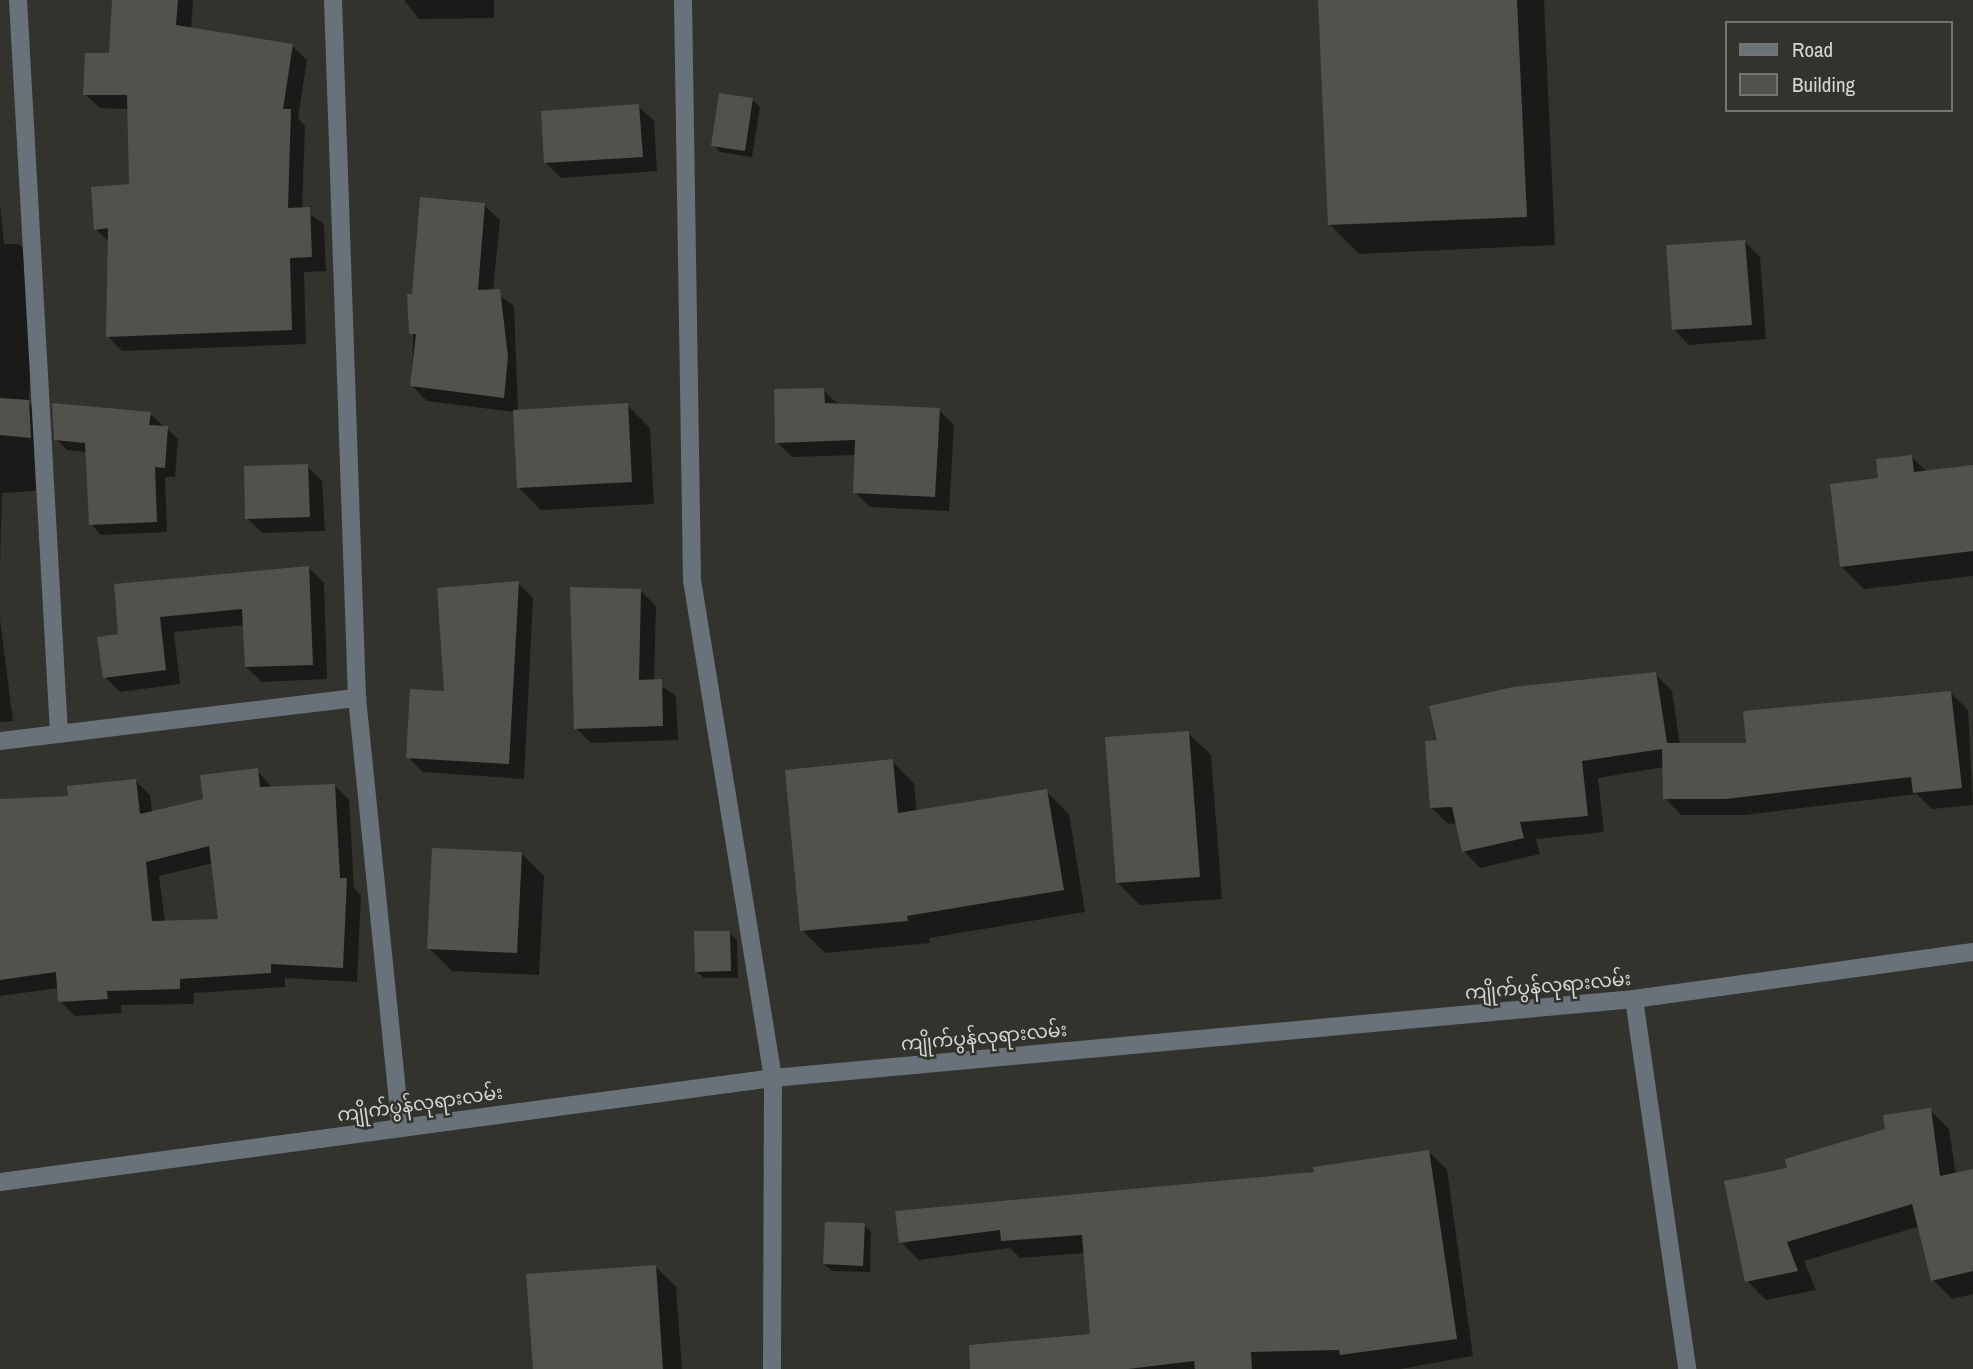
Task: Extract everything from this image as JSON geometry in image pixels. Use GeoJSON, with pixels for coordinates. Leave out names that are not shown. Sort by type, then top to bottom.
{"type":"FeatureCollection","features":[{"type":"Feature","properties":{"kind":"street"},"geometry":{"type":"LineString","coordinates":[[19,0],[59,733]]}},
{"type":"Feature","properties":{"kind":"street"},"geometry":{"type":"LineString","coordinates":[[333,0],[357,698],[401,1128]]}},
{"type":"Feature","properties":{"kind":"street"},"geometry":{"type":"LineString","coordinates":[[683,0],[692,580],[773,1078],[772,1369]]}},
{"type":"Feature","properties":{"kind":"street"},"geometry":{"type":"LineString","coordinates":[[0,741],[357,698]]}},
{"type":"Feature","properties":{"kind":"street","name":"ကျိုက်ပွန်လုရားလမ်း"},"geometry":{"type":"LineString","coordinates":[[0,1182],[773,1078],[1634,999],[1973,952]]}},
{"type":"Feature","properties":{"kind":"street"},"geometry":{"type":"LineString","coordinates":[[1634,999],[1687,1369]]}},
{"type":"Feature","properties":{"kind":"building"},"geometry":{"type":"Polygon","coordinates":[[[112,0],[178,0],[176,25],[293,44],[283,109],[291,109],[288,208],[310,207],[312,257],[290,258],[292,330],[106,337],[108,228],[94,230],[91,187],[129,184],[127,95],[83,95],[85,53],[109,53],[112,0]]]}},
{"type":"Feature","properties":{"kind":"building"},"geometry":{"type":"Polygon","coordinates":[[[1318,0],[1517,0],[1527,217],[1328,225],[1318,0]]]}},
{"type":"Feature","properties":{"kind":"building"},"geometry":{"type":"Polygon","coordinates":[[[719,93],[753,98],[745,151],[711,146],[719,93]]]}},
{"type":"Feature","properties":{"kind":"building"},"geometry":{"type":"Polygon","coordinates":[[[639,104],[643,157],[544,163],[541,111],[639,104]]]}},
{"type":"Feature","properties":{"kind":"building"},"geometry":{"type":"Polygon","coordinates":[[[420,197],[485,203],[478,290],[500,289],[508,357],[504,398],[410,386],[416,334],[409,334],[407,294],[412,294],[420,197]]]}},
{"type":"Feature","properties":{"kind":"building"},"geometry":{"type":"Polygon","coordinates":[[[1745,240],[1752,325],[1672,330],[1666,245],[1745,240]]]}},
{"type":"Feature","properties":{"kind":"building"},"geometry":{"type":"Polygon","coordinates":[[[824,388],[825,403],[940,408],[935,497],[853,493],[855,440],[775,443],[774,389],[824,388]]]}},
{"type":"Feature","properties":{"kind":"building"},"geometry":{"type":"Polygon","coordinates":[[[0,398],[29,400],[31,438],[0,435],[0,398]]]}},
{"type":"Feature","properties":{"kind":"building"},"geometry":{"type":"Polygon","coordinates":[[[52,403],[151,412],[149,425],[168,426],[165,468],[155,467],[157,522],[89,525],[85,443],[54,440],[52,403]]]}},
{"type":"Feature","properties":{"kind":"building"},"geometry":{"type":"Polygon","coordinates":[[[628,403],[632,482],[517,488],[513,410],[628,403]]]}},
{"type":"Feature","properties":{"kind":"building"},"geometry":{"type":"Polygon","coordinates":[[[1912,455],[1914,472],[1973,465],[1973,551],[1840,567],[1830,484],[1878,478],[1876,459],[1912,455]]]}},
{"type":"Feature","properties":{"kind":"building"},"geometry":{"type":"Polygon","coordinates":[[[308,464],[310,517],[245,519],[244,466],[308,464]]]}},
{"type":"Feature","properties":{"kind":"building"},"geometry":{"type":"Polygon","coordinates":[[[309,566],[313,665],[245,667],[242,609],[160,617],[166,670],[103,678],[97,637],[118,634],[114,584],[309,566]]]}},
{"type":"Feature","properties":{"kind":"building"},"geometry":{"type":"Polygon","coordinates":[[[519,581],[509,764],[406,758],[410,689],[444,691],[437,588],[519,581]]]}},
{"type":"Feature","properties":{"kind":"building"},"geometry":{"type":"Polygon","coordinates":[[[570,587],[641,589],[639,680],[662,679],[663,726],[574,729],[570,587]]]}},
{"type":"Feature","properties":{"kind":"building"},"geometry":{"type":"Polygon","coordinates":[[[1656,672],[1667,743],[1746,743],[1743,711],[1951,691],[1962,788],[1913,793],[1911,777],[1726,799],[1663,799],[1662,749],[1582,761],[1588,816],[1520,822],[1524,838],[1462,852],[1452,807],[1430,808],[1425,741],[1437,740],[1429,706],[1513,687],[1656,672]]]}},
{"type":"Feature","properties":{"kind":"building"},"geometry":{"type":"Polygon","coordinates":[[[1189,731],[1200,877],[1116,883],[1105,737],[1189,731]]]}},
{"type":"Feature","properties":{"kind":"building"},"geometry":{"type":"Polygon","coordinates":[[[893,759],[898,813],[1047,789],[1064,890],[907,916],[908,921],[800,931],[785,770],[893,759]]]}},
{"type":"Feature","properties":{"kind":"building"},"geometry":{"type":"Polygon","coordinates":[[[258,768],[260,787],[335,784],[340,878],[347,878],[343,968],[271,964],[271,973],[180,979],[180,989],[107,991],[108,999],[58,1002],[56,972],[0,980],[0,799],[68,796],[67,786],[136,779],[140,814],[203,799],[200,775],[258,768]],[[209,846],[146,862],[152,921],[218,919],[209,846]]]}},
{"type":"Feature","properties":{"kind":"building"},"geometry":{"type":"Polygon","coordinates":[[[432,848],[522,852],[517,953],[427,949],[432,848]]]}},
{"type":"Feature","properties":{"kind":"building"},"geometry":{"type":"Polygon","coordinates":[[[694,931],[730,931],[731,971],[695,972],[694,931]]]}},
{"type":"Feature","properties":{"kind":"building"},"geometry":{"type":"Polygon","coordinates":[[[1931,1108],[1940,1176],[1973,1169],[1973,1271],[1931,1281],[1912,1204],[1787,1242],[1798,1271],[1745,1282],[1724,1181],[1787,1168],[1785,1159],[1885,1129],[1883,1115],[1931,1108]]]}},
{"type":"Feature","properties":{"kind":"building"},"geometry":{"type":"Polygon","coordinates":[[[1429,1150],[1457,1339],[1340,1355],[1339,1350],[1251,1352],[1252,1369],[1195,1369],[1194,1361],[1128,1369],[970,1369],[969,1345],[1090,1334],[1082,1235],[1001,1241],[1000,1230],[899,1243],[895,1211],[1314,1172],[1313,1167],[1429,1150]]]}},
{"type":"Feature","properties":{"kind":"building"},"geometry":{"type":"Polygon","coordinates":[[[825,1222],[865,1223],[863,1266],[823,1264],[825,1222]]]}},
{"type":"Feature","properties":{"kind":"building"},"geometry":{"type":"Polygon","coordinates":[[[656,1265],[663,1369],[533,1369],[526,1274],[656,1265]]]}}]}
